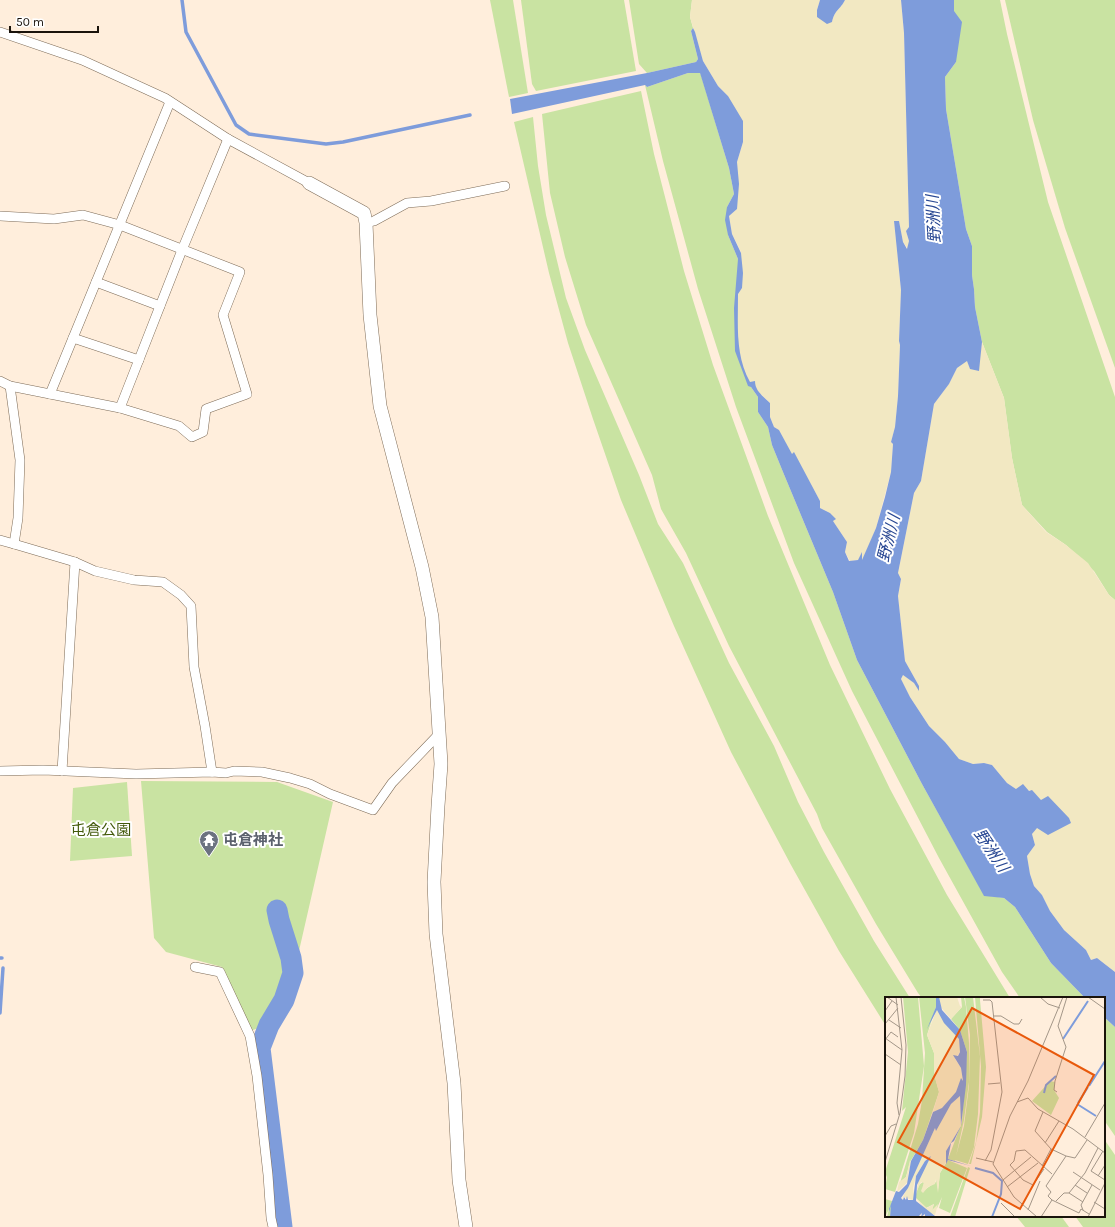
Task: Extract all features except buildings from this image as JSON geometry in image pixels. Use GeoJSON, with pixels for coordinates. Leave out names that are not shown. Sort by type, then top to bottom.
{"type":"FeatureCollection","features":[{"type":"Feature","properties":{"kind":"street"},"geometry":{"type":"LineString","coordinates":[[0,32],[82,60],[170,102],[228,139],[364,213],[366,223],[370,315],[380,406],[422,567],[432,617],[441,764],[434,882],[436,934],[454,1083],[458,1180],[466,1227]]}},
{"type":"Feature","properties":{"kind":"street"},"geometry":{"type":"LineString","coordinates":[[50,394],[170,102]]}},
{"type":"Feature","properties":{"kind":"street"},"geometry":{"type":"LineString","coordinates":[[120,408],[182,250],[228,139]]}},
{"type":"Feature","properties":{"kind":"street"},"geometry":{"type":"LineString","coordinates":[[366,223],[374,221],[408,203],[431,201],[505,186]]}},
{"type":"Feature","properties":{"kind":"street"},"geometry":{"type":"LineString","coordinates":[[0,216],[54,219],[84,215],[120,225],[240,272],[223,315],[247,394],[206,409],[203,432],[192,437],[179,426],[120,408],[10,386],[0,381]]}},
{"type":"Feature","properties":{"kind":"street"},"geometry":{"type":"LineString","coordinates":[[96,282],[160,306]]}},
{"type":"Feature","properties":{"kind":"street"},"geometry":{"type":"LineString","coordinates":[[73,338],[139,360]]}},
{"type":"Feature","properties":{"kind":"street"},"geometry":{"type":"LineString","coordinates":[[10,386],[20,460],[18,518],[14,544]]}},
{"type":"Feature","properties":{"kind":"street"},"geometry":{"type":"LineString","coordinates":[[0,540],[75,562],[96,571],[134,580],[163,582],[181,595],[191,606],[194,666],[212,772]]}},
{"type":"Feature","properties":{"kind":"street"},"geometry":{"type":"LineString","coordinates":[[62,771],[75,562]]}},
{"type":"Feature","properties":{"kind":"street"},"geometry":{"type":"LineString","coordinates":[[0,771],[26,770],[136,774],[226,773],[234,771],[262,772],[310,784],[330,794],[373,810],[392,783],[440,733]]}},
{"type":"Feature","properties":{"kind":"street"},"geometry":{"type":"LineString","coordinates":[[195,967],[220,972],[250,1036],[257,1076],[268,1176],[270,1218],[273,1227]]}},
{"type":"Feature","properties":{"kind":"green space"},"geometry":{"type":"Polygon","coordinates":[[[490,0],[513,0],[528,93],[509,97],[490,0]]]}},
{"type":"Feature","properties":{"kind":"green space"},"geometry":{"type":"Polygon","coordinates":[[[521,0],[624,0],[636,71],[536,91],[532,84],[521,0]]]}},
{"type":"Feature","properties":{"kind":"green space"},"geometry":{"type":"Polygon","coordinates":[[[629,0],[692,0],[690,17],[693,28],[691,31],[698,59],[696,62],[647,73],[639,64],[629,0]]]}},
{"type":"Feature","properties":{"kind":"green space"},"geometry":{"type":"Polygon","coordinates":[[[954,0],[1000,0],[1048,202],[1115,397],[1115,600],[1109,595],[1094,571],[1066,545],[1047,532],[1022,505],[1012,458],[1004,398],[982,342],[975,307],[972,275],[972,246],[966,229],[946,109],[945,77],[956,62],[954,0]]]}},
{"type":"Feature","properties":{"kind":"green space"},"geometry":{"type":"Polygon","coordinates":[[[1005,0],[1115,0],[1115,368],[1065,228],[1033,120],[1005,0]]]}},
{"type":"Feature","properties":{"kind":"green space"},"geometry":{"type":"Polygon","coordinates":[[[700,72],[729,168],[734,194],[727,207],[728,235],[738,259],[738,272],[751,387],[758,397],[758,412],[768,427],[772,445],[833,592],[857,660],[922,784],[984,895],[1004,898],[1015,907],[1051,963],[1084,997],[1019,997],[1002,972],[939,858],[852,691],[794,563],[736,407],[698,289],[663,161],[645,85],[647,87],[688,73],[700,72]]]}},
{"type":"Feature","properties":{"kind":"green space"},"geometry":{"type":"Polygon","coordinates":[[[641,91],[654,154],[684,271],[713,365],[768,516],[830,665],[890,789],[947,895],[1009,997],[921,997],[876,924],[822,828],[817,814],[729,646],[686,553],[661,509],[652,475],[586,325],[565,257],[550,193],[542,114],[641,91]]]}},
{"type":"Feature","properties":{"kind":"green space"},"geometry":{"type":"Polygon","coordinates":[[[533,117],[538,166],[546,215],[566,298],[585,350],[639,475],[658,524],[683,563],[729,663],[774,746],[798,802],[824,852],[874,941],[909,997],[885,997],[885,1024],[839,951],[731,752],[674,626],[621,500],[568,343],[549,273],[514,122],[533,117]]]}},
{"type":"Feature","properties":{"kind":"green space"},"geometry":{"type":"Polygon","coordinates":[[[141,781],[277,782],[333,802],[283,1021],[249,1031],[222,967],[166,952],[154,938],[141,781]]]}},
{"type":"Feature","properties":{"kind":"green space","name":"屯倉公園"},"geometry":{"type":"Polygon","coordinates":[[[127,782],[132,856],[70,861],[73,788],[127,782]]]}},
{"type":"Feature","properties":{"kind":"green space"},"geometry":{"type":"Polygon","coordinates":[[[1105,1018],[1115,1027],[1115,1136],[1105,1121],[1105,1018]]]}},
{"type":"Feature","properties":{"kind":"green space"},"geometry":{"type":"Polygon","coordinates":[[[1105,1140],[1115,1155],[1115,1227],[1083,1227],[1076,1217],[1105,1217],[1105,1140]]]}},
{"type":"Feature","properties":{"kind":"green space"},"geometry":{"type":"Polygon","coordinates":[[[1017,1217],[1062,1217],[1069,1227],[1025,1227],[1017,1217]]]}},
{"type":"Feature","properties":{"kind":"sand"},"geometry":{"type":"Polygon","coordinates":[[[692,0],[820,0],[817,10],[832,22],[836,12],[845,0],[901,0],[904,33],[909,227],[906,231],[909,241],[908,249],[903,242],[899,222],[894,221],[901,290],[898,396],[895,427],[891,442],[893,444],[891,472],[876,528],[862,562],[862,554],[858,560],[850,561],[845,552],[847,542],[833,521],[835,519],[830,513],[820,508],[820,501],[794,453],[792,455],[779,430],[774,427],[770,417],[770,403],[757,391],[745,375],[738,340],[737,294],[742,288],[741,252],[732,234],[729,216],[737,209],[737,162],[743,142],[728,96],[718,86],[703,61],[690,17],[692,0]]]}},
{"type":"Feature","properties":{"kind":"sand"},"geometry":{"type":"Polygon","coordinates":[[[982,342],[1004,398],[1012,458],[1022,505],[1046,532],[1066,545],[1088,563],[1109,595],[1115,600],[1115,972],[1097,958],[1091,960],[1086,950],[1064,930],[1050,911],[1042,895],[1034,886],[1027,856],[1035,845],[1032,834],[1036,828],[1041,800],[1032,791],[1016,789],[1007,783],[992,765],[984,763],[973,764],[959,759],[929,726],[910,697],[901,679],[903,675],[919,686],[905,661],[898,596],[901,579],[898,573],[914,493],[921,481],[934,404],[949,384],[957,368],[967,360],[970,369],[980,356],[982,342]]]}},
{"type":"Feature","properties":{"kind":"water"},"geometry":{"type":"Polygon","coordinates":[[[820,0],[845,0],[836,12],[832,22],[827,24],[817,17],[817,10],[820,0]]]}},
{"type":"Feature","properties":{"kind":"water","name":"野洲川"},"geometry":{"type":"Polygon","coordinates":[[[901,0],[954,0],[954,11],[962,22],[956,62],[945,77],[946,109],[966,229],[972,246],[972,275],[975,307],[982,342],[979,371],[970,369],[967,361],[957,368],[949,384],[934,404],[921,481],[914,493],[898,573],[901,579],[898,596],[905,661],[919,686],[919,691],[914,683],[903,675],[901,679],[910,697],[929,726],[959,759],[973,764],[984,763],[992,765],[1007,783],[1016,789],[1023,784],[1029,791],[1032,790],[1041,800],[1048,796],[1069,818],[1071,823],[1048,835],[1037,828],[1032,834],[1035,845],[1027,856],[1030,874],[1034,886],[1042,895],[1050,911],[1064,930],[1086,950],[1091,960],[1097,958],[1115,972],[1115,1027],[1105,1018],[1105,997],[1084,997],[1051,963],[1015,907],[1004,898],[984,896],[922,784],[857,660],[833,592],[772,445],[768,427],[758,412],[758,397],[751,387],[748,386],[735,351],[734,308],[738,259],[728,235],[725,220],[727,207],[734,194],[729,168],[700,73],[688,73],[647,87],[645,85],[512,114],[510,99],[647,73],[696,62],[698,59],[691,31],[693,28],[703,61],[718,86],[728,96],[743,121],[743,142],[737,162],[739,184],[737,209],[729,216],[732,234],[741,253],[743,273],[742,288],[738,294],[738,340],[745,372],[750,382],[755,381],[758,391],[770,403],[770,417],[774,427],[779,430],[792,454],[794,452],[820,501],[820,508],[830,513],[836,519],[833,521],[847,542],[845,552],[849,561],[858,560],[862,552],[862,560],[876,528],[891,472],[893,444],[891,442],[895,427],[898,396],[901,290],[894,221],[899,221],[903,242],[907,249],[909,241],[906,231],[909,227],[904,33],[901,0]]]}},
{"type":"Feature","properties":{"kind":"waterway"},"geometry":{"type":"LineString","coordinates":[[182,0],[186,32],[236,125],[249,134],[326,144],[343,142],[470,115]]}},
{"type":"Feature","properties":{"kind":"waterway"},"geometry":{"type":"LineString","coordinates":[[277,910],[291,958],[293,973],[284,1000],[269,1025],[260,1048],[282,1227]]}},
{"type":"Feature","properties":{"kind":"waterway"},"geometry":{"type":"LineString","coordinates":[[0,1013],[3,968]]}},
{"type":"Feature","properties":{"kind":"place","name":"屯倉神社"},"geometry":{"type":"Point","coordinates":[209,857]}}]}
